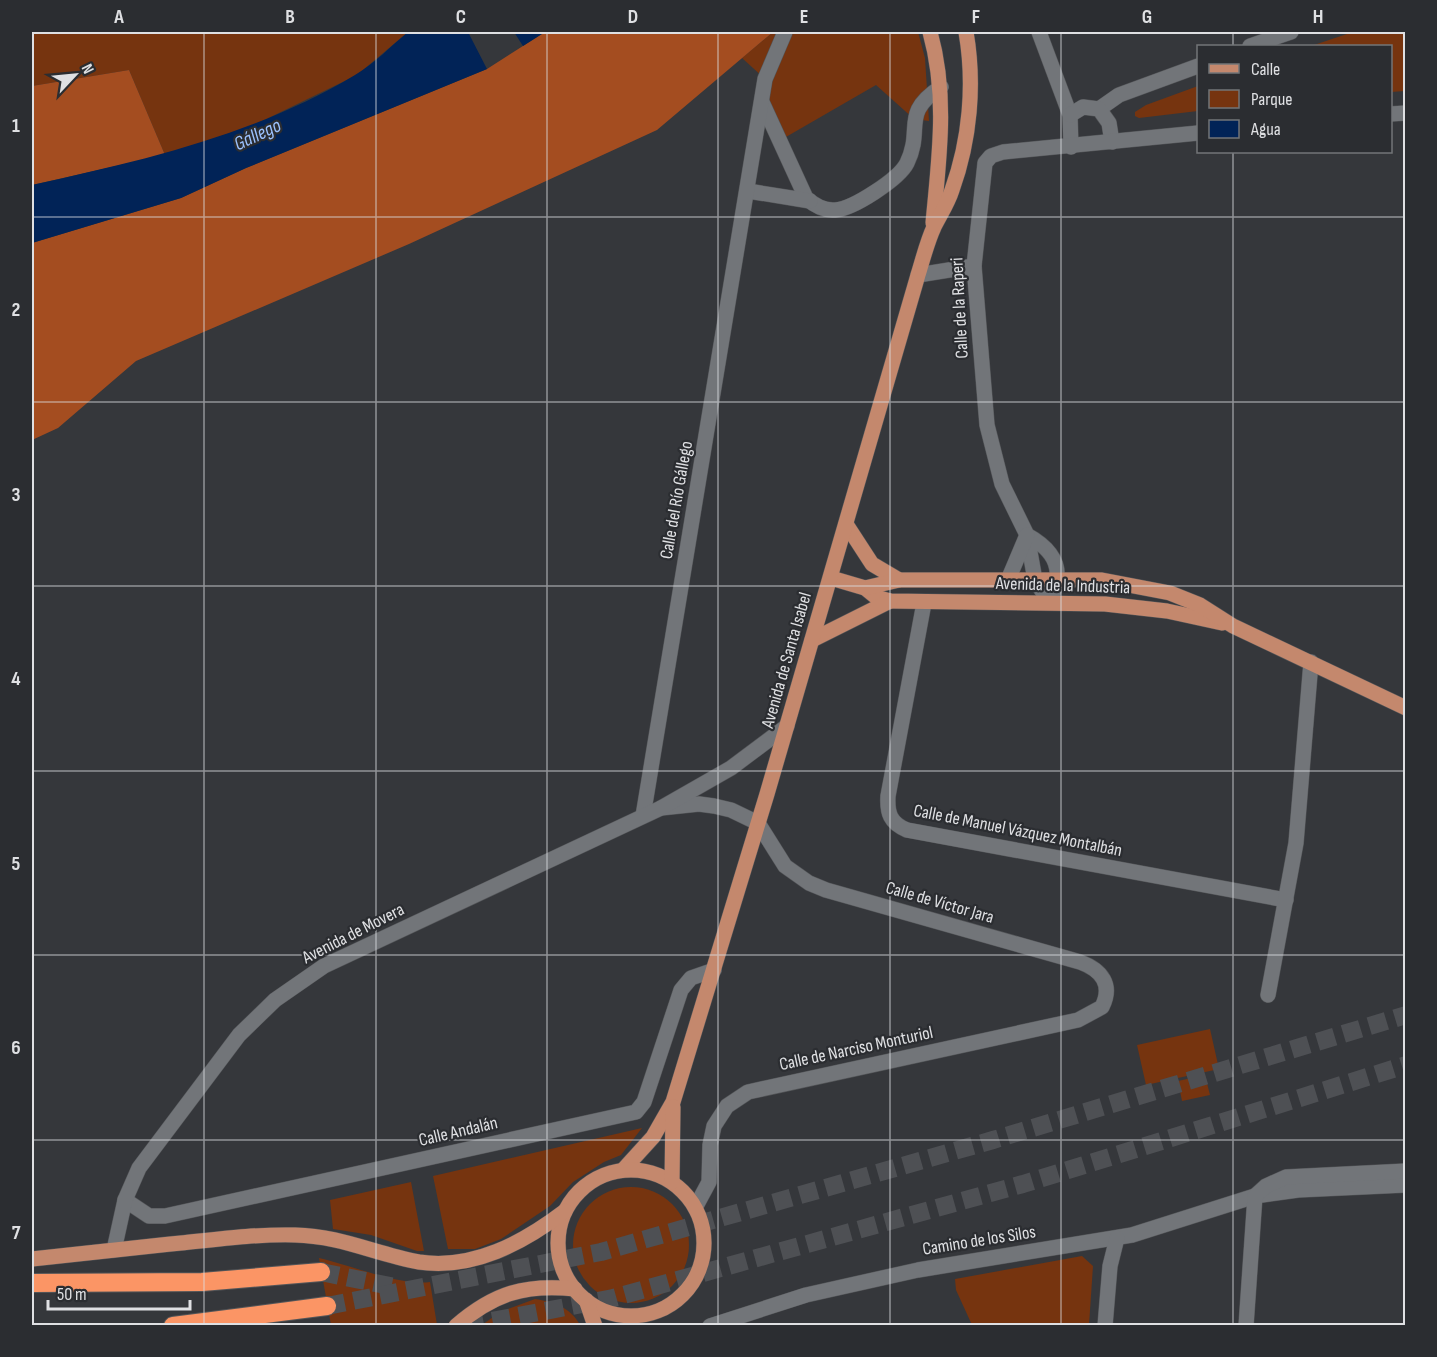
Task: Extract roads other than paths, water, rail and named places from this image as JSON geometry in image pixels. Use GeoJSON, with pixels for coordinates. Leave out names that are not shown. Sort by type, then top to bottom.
{"type":"FeatureCollection","features":[{"type":"Feature","properties":{"kind":"highway"},"geometry":{"type":"LineString","coordinates":[[32,1283],[202,1282],[321,1272]]}},
{"type":"Feature","properties":{"kind":"highway"},"geometry":{"type":"LineString","coordinates":[[173,1326],[327,1306]]}},
{"type":"Feature","properties":{"kind":"main road","name":"Avenida de Santa Isabel"},"geometry":{"type":"LineString","coordinates":[[930,32],[941,87],[942,130],[933,229]]}},
{"type":"Feature","properties":{"kind":"main road","name":"Avenida de Santa Isabel"},"geometry":{"type":"LineString","coordinates":[[623,1170],[653,1137],[673,1102],[831,578],[918,275],[933,229],[952,190],[963,150],[969,114],[970,81],[966,32]]}},
{"type":"Feature","properties":{"kind":"main road"},"geometry":{"type":"LineString","coordinates":[[846,524],[872,564],[899,580]]}},
{"type":"Feature","properties":{"kind":"main road","name":"Avenida de la Industria"},"geometry":{"type":"LineString","coordinates":[[831,578],[866,588],[876,597],[890,601],[1049,602],[1144,608],[1233,626]]}},
{"type":"Feature","properties":{"kind":"main road","name":"Avenida de la Industria"},"geometry":{"type":"LineString","coordinates":[[866,588],[899,580],[1102,580],[1170,593],[1200,605],[1233,626],[1406,708]]}},
{"type":"Feature","properties":{"kind":"main road","name":"Avenida de la Industria"},"geometry":{"type":"LineString","coordinates":[[812,640],[890,601]]}},
{"type":"Feature","properties":{"kind":"main road","name":"Avenida de Santa Isabel"},"geometry":{"type":"LineString","coordinates":[[672,1182],[673,1102]]}},
{"type":"Feature","properties":{"kind":"main road"},"geometry":{"type":"LineString","coordinates":[[32,1259],[294,1235],[343,1240],[401,1257],[440,1263],[469,1260],[507,1248],[532,1235],[565,1211],[583,1188],[602,1176],[623,1170],[644,1171],[672,1182],[695,1208],[704,1234],[704,1249],[696,1276],[688,1288],[667,1306],[641,1315],[612,1313],[586,1300],[574,1289],[567,1277],[559,1251],[559,1231],[565,1211]]}},
{"type":"Feature","properties":{"kind":"main road"},"geometry":{"type":"LineString","coordinates":[[456,1326],[495,1298],[516,1290],[537,1286],[574,1289]]}},
{"type":"Feature","properties":{"kind":"main road"},"geometry":{"type":"LineString","coordinates":[[586,1300],[595,1326]]}},
{"type":"Feature","properties":{"kind":"main road"},"geometry":{"type":"LineString","coordinates":[[629,1326],[641,1315]]}},
{"type":"Feature","properties":{"kind":"street","name":"Calle del Río Gállego"},"geometry":{"type":"LineString","coordinates":[[644,816],[765,79],[785,32]]}},
{"type":"Feature","properties":{"kind":"street"},"geometry":{"type":"LineString","coordinates":[[1039,32],[1070,115],[1071,147],[1197,133]]}},
{"type":"Feature","properties":{"kind":"street"},"geometry":{"type":"LineString","coordinates":[[1253,45],[1291,32]]}},
{"type":"Feature","properties":{"kind":"street"},"geometry":{"type":"LineString","coordinates":[[1070,115],[1083,107],[1100,109],[1119,95],[1197,66]]}},
{"type":"Feature","properties":{"kind":"street"},"geometry":{"type":"LineString","coordinates":[[762,102],[806,198],[824,209],[847,208],[897,175],[908,161],[914,143],[914,119],[919,106],[941,87]]}},
{"type":"Feature","properties":{"kind":"street"},"geometry":{"type":"LineString","coordinates":[[1100,109],[1109,123],[1112,142]]}},
{"type":"Feature","properties":{"kind":"street","name":"Calle de la Raperi"},"geometry":{"type":"LineString","coordinates":[[1049,602],[1035,580],[1027,536],[1002,484],[987,425],[974,266],[978,207],[987,159],[1003,152],[1071,147]]}},
{"type":"Feature","properties":{"kind":"street"},"geometry":{"type":"LineString","coordinates":[[748,191],[810,201]]}},
{"type":"Feature","properties":{"kind":"street"},"geometry":{"type":"LineString","coordinates":[[918,275],[974,266]]}},
{"type":"Feature","properties":{"kind":"street"},"geometry":{"type":"LineString","coordinates":[[1008,580],[1027,536]]}},
{"type":"Feature","properties":{"kind":"street","name":"Calle de la Raperi"},"geometry":{"type":"LineString","coordinates":[[1027,536],[1049,550],[1057,568],[1058,580]]}},
{"type":"Feature","properties":{"kind":"street"},"geometry":{"type":"LineString","coordinates":[[1049,602],[1058,580]]}},
{"type":"Feature","properties":{"kind":"street","name":"Calle de Manuel Vázquez Montalbán"},"geometry":{"type":"LineString","coordinates":[[924,603],[888,796],[889,816],[893,822],[907,830],[1286,900]]}},
{"type":"Feature","properties":{"kind":"street"},"geometry":{"type":"LineString","coordinates":[[1268,994],[1296,843],[1311,663]]}},
{"type":"Feature","properties":{"kind":"street","name":"Avenida de Movera"},"geometry":{"type":"LineString","coordinates":[[114,1250],[125,1200],[139,1168],[239,1035],[275,1000],[324,966],[661,808],[731,768],[787,726]]}},
{"type":"Feature","properties":{"kind":"street","name":"Avenida de Movera"},"geometry":{"type":"LineString","coordinates":[[661,808],[699,804],[714,806],[731,810],[758,823]]}},
{"type":"Feature","properties":{"kind":"street","name":"Calle de Víctor Jara"},"geometry":{"type":"LineString","coordinates":[[758,823],[785,866],[818,887],[1091,966],[1105,979],[1107,998],[1102,1007]]}},
{"type":"Feature","properties":{"kind":"street","name":"Calle Andalán"},"geometry":{"type":"LineString","coordinates":[[125,1200],[149,1216],[165,1216],[636,1112],[644,1102],[681,990],[691,978],[714,970]]}},
{"type":"Feature","properties":{"kind":"street","name":"Calle de Narciso Monturiol"},"geometry":{"type":"LineString","coordinates":[[695,1208],[709,1182],[710,1145],[714,1126],[727,1106],[748,1092],[1078,1020],[1102,1007]]}},
{"type":"Feature","properties":{"kind":"street","name":"Camino de los Silos"},"geometry":{"type":"LineString","coordinates":[[1255,1196],[1266,1186],[1286,1177],[1406,1171]]}},
{"type":"Feature","properties":{"kind":"street","name":"Camino de los Silos"},"geometry":{"type":"LineString","coordinates":[[710,1326],[806,1295],[918,1270],[1117,1238],[1255,1196],[1298,1190],[1406,1185]]}},
{"type":"Feature","properties":{"kind":"street"},"geometry":{"type":"LineString","coordinates":[[1246,1326],[1255,1196]]}},
{"type":"Feature","properties":{"kind":"street"},"geometry":{"type":"LineString","coordinates":[[1105,1326],[1110,1266],[1117,1238]]}},
{"type":"Feature","properties":{"kind":"water","name":"Gállego"},"geometry":{"type":"Polygon","coordinates":[[[408,32],[468,32],[487,69],[246,168],[181,198],[32,243],[32,185],[157,155],[238,130],[278,114],[362,71],[408,32]]]}},
{"type":"Feature","properties":{"kind":"water"},"geometry":{"type":"Polygon","coordinates":[[[514,32],[545,32],[523,46],[514,32]]]}},
{"type":"Feature","properties":{"kind":"tunnel"},"geometry":{"type":"LineString","coordinates":[[327,1306],[601,1252],[993,1140],[1406,1015]]}},
{"type":"Feature","properties":{"kind":"tunnel"},"geometry":{"type":"LineString","coordinates":[[466,1326],[613,1298],[1023,1184],[1406,1065]]}},
{"type":"Feature","properties":{"kind":"tunnel"},"geometry":{"type":"LineString","coordinates":[[321,1272],[400,1288]]}}]}
